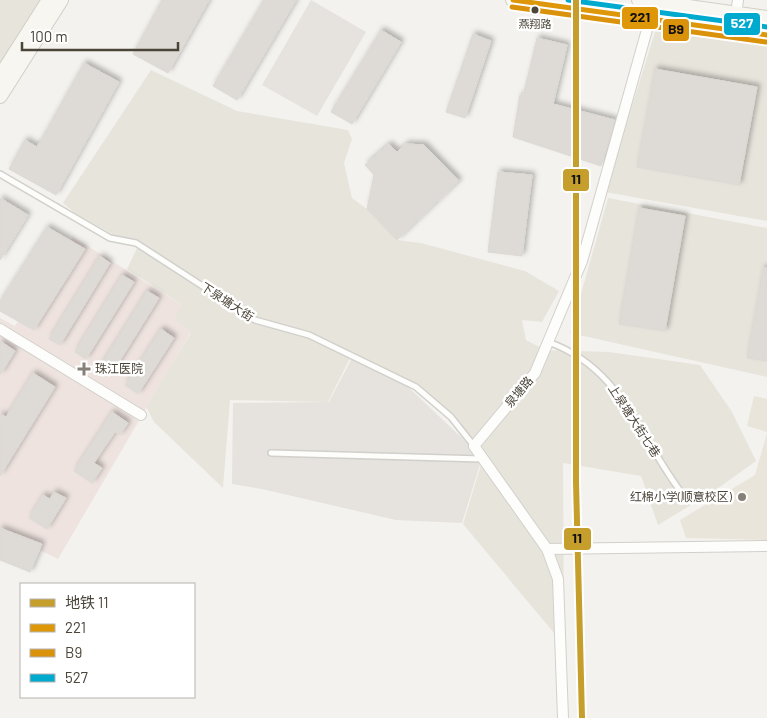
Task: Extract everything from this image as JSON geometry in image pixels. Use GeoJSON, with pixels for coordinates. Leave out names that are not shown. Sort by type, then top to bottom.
{"type":"FeatureCollection","features":[{"type":"Feature","properties":{"kind":"main road"},"geometry":{"type":"LineString","coordinates":[[0,77],[49,0]]}},
{"type":"Feature","properties":{"kind":"main road"},"geometry":{"type":"LineString","coordinates":[[0,96],[61,0]]}},
{"type":"Feature","properties":{"kind":"main road"},"geometry":{"type":"LineString","coordinates":[[513,0],[767,35]]}},
{"type":"Feature","properties":{"kind":"main road"},"geometry":{"type":"LineString","coordinates":[[639,0],[737,7],[767,18]]}},
{"type":"Feature","properties":{"kind":"street","name":"泉塘路"},"geometry":{"type":"LineString","coordinates":[[474,446],[535,373],[582,261],[650,19]]}},
{"type":"Feature","properties":{"kind":"street"},"geometry":{"type":"LineString","coordinates":[[0,329],[141,415]]}},
{"type":"Feature","properties":{"kind":"street"},"geometry":{"type":"LineString","coordinates":[[474,446],[547,549],[558,579],[562,718]]}},
{"type":"Feature","properties":{"kind":"street"},"geometry":{"type":"LineString","coordinates":[[547,549],[767,546]]}},
{"type":"Feature","properties":{"kind":"lane","name":"下泉塘大街"},"geometry":{"type":"LineString","coordinates":[[0,174],[110,238],[136,243],[255,320],[309,335],[416,387],[451,417],[474,446]]}},
{"type":"Feature","properties":{"kind":"lane","name":"上泉塘大街七巷"},"geometry":{"type":"LineString","coordinates":[[548,342],[576,354],[612,385],[649,439],[667,473],[684,496]]}},
{"type":"Feature","properties":{"kind":"lane"},"geometry":{"type":"LineString","coordinates":[[271,453],[482,459]]}},
{"type":"Feature","properties":{"kind":"shaded area"},"geometry":{"type":"Polygon","coordinates":[[[0,0],[42,0],[0,69],[0,0]]]}},
{"type":"Feature","properties":{"kind":"shaded area"},"geometry":{"type":"Polygon","coordinates":[[[311,0],[366,32],[317,116],[262,85],[311,0]]]}},
{"type":"Feature","properties":{"kind":"shaded area"},"geometry":{"type":"Polygon","coordinates":[[[656,29],[767,44],[767,221],[605,192],[656,29]]]}},
{"type":"Feature","properties":{"kind":"shaded area"},"geometry":{"type":"Polygon","coordinates":[[[151,70],[237,111],[348,130],[352,139],[344,163],[352,198],[367,209],[397,240],[421,243],[525,271],[559,291],[542,322],[522,320],[526,340],[545,350],[609,352],[700,365],[732,412],[756,461],[714,491],[658,525],[641,476],[563,463],[564,645],[463,524],[483,458],[451,416],[421,387],[352,354],[328,402],[230,400],[223,488],[154,422],[146,406],[191,333],[174,319],[181,304],[127,269],[137,248],[75,213],[63,203],[151,70]]]}},
{"type":"Feature","properties":{"kind":"shaded area"},"geometry":{"type":"Polygon","coordinates":[[[608,198],[767,228],[767,377],[570,333],[608,198]]]}},
{"type":"Feature","properties":{"kind":"shaded area","name":"珠江医院"},"geometry":{"type":"Polygon","coordinates":[[[73,237],[181,304],[175,319],[191,332],[58,559],[0,531],[0,318],[15,326],[73,237]]]}},
{"type":"Feature","properties":{"kind":"shaded area"},"geometry":{"type":"Polygon","coordinates":[[[352,358],[405,384],[462,438],[481,461],[462,523],[396,520],[262,489],[232,484],[233,403],[329,402],[352,358]]]}},
{"type":"Feature","properties":{"kind":"shaded area"},"geometry":{"type":"Polygon","coordinates":[[[754,396],[767,399],[767,432],[747,426],[754,396]]]}},
{"type":"Feature","properties":{"kind":"shaded area","name":"红棉小学(顺意校区)"},"geometry":{"type":"Polygon","coordinates":[[[767,433],[767,540],[686,538],[680,520],[755,475],[767,433]]]}},
{"type":"Feature","properties":{"kind":"building"},"geometry":{"type":"Polygon","coordinates":[[[162,0],[209,0],[168,73],[133,54],[162,0]]]}},
{"type":"Feature","properties":{"kind":"building"},"geometry":{"type":"Polygon","coordinates":[[[264,0],[296,0],[237,100],[213,86],[264,0]]]}},
{"type":"Feature","properties":{"kind":"building"},"geometry":{"type":"Polygon","coordinates":[[[381,30],[401,42],[352,124],[331,112],[381,30]]]}},
{"type":"Feature","properties":{"kind":"building"},"geometry":{"type":"Polygon","coordinates":[[[473,34],[491,41],[465,118],[446,112],[473,34]]]}},
{"type":"Feature","properties":{"kind":"building"},"geometry":{"type":"Polygon","coordinates":[[[537,38],[567,45],[553,104],[615,120],[601,166],[513,137],[520,95],[523,96],[537,38]]]}},
{"type":"Feature","properties":{"kind":"building"},"geometry":{"type":"Polygon","coordinates":[[[84,63],[119,82],[56,195],[9,169],[25,140],[37,147],[84,63]]]}},
{"type":"Feature","properties":{"kind":"building"},"geometry":{"type":"Polygon","coordinates":[[[655,69],[757,87],[739,185],[637,167],[655,69]]]}},
{"type":"Feature","properties":{"kind":"building"},"geometry":{"type":"Polygon","coordinates":[[[389,144],[397,152],[406,144],[424,145],[459,181],[397,240],[367,209],[374,175],[365,165],[389,144]]]}},
{"type":"Feature","properties":{"kind":"building"},"geometry":{"type":"Polygon","coordinates":[[[498,172],[532,175],[522,256],[488,252],[498,172]]]}},
{"type":"Feature","properties":{"kind":"building"},"geometry":{"type":"Polygon","coordinates":[[[0,198],[28,215],[0,260],[0,198]]]}},
{"type":"Feature","properties":{"kind":"building"},"geometry":{"type":"Polygon","coordinates":[[[639,208],[685,216],[665,331],[619,324],[639,208]]]}},
{"type":"Feature","properties":{"kind":"building"},"geometry":{"type":"Polygon","coordinates":[[[47,227],[85,249],[34,330],[0,311],[0,301],[47,227]]]}},
{"type":"Feature","properties":{"kind":"building"},"geometry":{"type":"Polygon","coordinates":[[[100,256],[110,263],[60,345],[49,339],[100,256]]]}},
{"type":"Feature","properties":{"kind":"building"},"geometry":{"type":"Polygon","coordinates":[[[763,268],[767,268],[767,361],[747,358],[763,268]]]}},
{"type":"Feature","properties":{"kind":"building"},"geometry":{"type":"Polygon","coordinates":[[[122,275],[134,282],[86,359],[75,352],[122,275]]]}},
{"type":"Feature","properties":{"kind":"building"},"geometry":{"type":"Polygon","coordinates":[[[147,291],[159,298],[111,375],[99,368],[147,291]]]}},
{"type":"Feature","properties":{"kind":"building"},"geometry":{"type":"Polygon","coordinates":[[[161,329],[174,338],[138,394],[125,385],[161,329]]]}},
{"type":"Feature","properties":{"kind":"building"},"geometry":{"type":"Polygon","coordinates":[[[0,341],[15,351],[0,375],[0,341]]]}},
{"type":"Feature","properties":{"kind":"building"},"geometry":{"type":"Polygon","coordinates":[[[33,373],[55,387],[0,476],[0,414],[6,417],[33,373]]]}},
{"type":"Feature","properties":{"kind":"building"},"geometry":{"type":"Polygon","coordinates":[[[112,412],[128,423],[120,435],[115,432],[94,463],[102,468],[92,483],[74,471],[112,412]]]}},
{"type":"Feature","properties":{"kind":"building"},"geometry":{"type":"Polygon","coordinates":[[[54,492],[66,498],[47,529],[29,518],[43,495],[50,499],[54,492]]]}},
{"type":"Feature","properties":{"kind":"building"},"geometry":{"type":"Polygon","coordinates":[[[0,528],[42,544],[30,572],[0,560],[0,528]]]}},
{"type":"Feature","properties":{"kind":"metro line","name":"11"},"geometry":{"type":"LineString","coordinates":[[576,0],[576,482],[582,718]]}},
{"type":"Feature","properties":{"kind":"transit line","name":"221"},"geometry":{"type":"LineString","coordinates":[[513,0],[767,35]]}},
{"type":"Feature","properties":{"kind":"transit line","name":"527"},"geometry":{"type":"LineString","coordinates":[[568,0],[767,27]]}},
{"type":"Feature","properties":{"kind":"transit line","name":"B9"},"geometry":{"type":"LineString","coordinates":[[512,7],[766,42]]}},
{"type":"Feature","properties":{"kind":"place","name":"燕翔路"},"geometry":{"type":"Point","coordinates":[535,10]}},
{"type":"Feature","properties":{"kind":"place","name":"珠江医院"},"geometry":{"type":"Point","coordinates":[84,369]}},
{"type":"Feature","properties":{"kind":"place","name":"红棉小学(顺意校区)"},"geometry":{"type":"Point","coordinates":[742,497]}}]}
